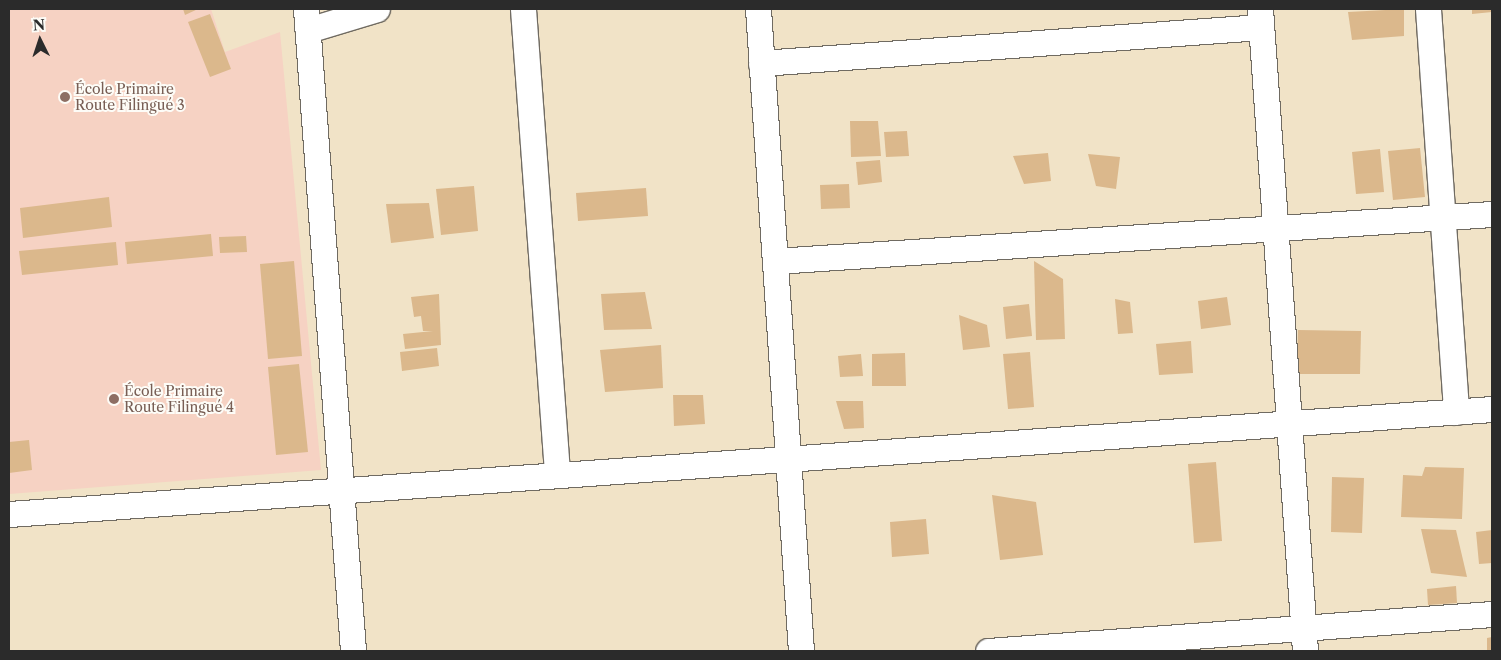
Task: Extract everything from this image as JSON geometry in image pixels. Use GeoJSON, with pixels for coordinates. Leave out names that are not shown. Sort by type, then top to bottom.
{"type":"FeatureCollection","features":[{"type":"Feature","properties":{"kind":"street"},"geometry":{"type":"LineString","coordinates":[[353,651],[307,19],[377,9]]}},
{"type":"Feature","properties":{"kind":"street"},"geometry":{"type":"LineString","coordinates":[[523,9],[557,475]]}},
{"type":"Feature","properties":{"kind":"street"},"geometry":{"type":"LineString","coordinates":[[758,9],[801,651]]}},
{"type":"Feature","properties":{"kind":"street"},"geometry":{"type":"LineString","coordinates":[[1428,9],[1456,412]]}},
{"type":"Feature","properties":{"kind":"street"},"geometry":{"type":"LineString","coordinates":[[761,62],[1261,18],[1305,640]]}},
{"type":"Feature","properties":{"kind":"street"},"geometry":{"type":"LineString","coordinates":[[775,261],[1492,214]]}},
{"type":"Feature","properties":{"kind":"street"},"geometry":{"type":"LineString","coordinates":[[9,514],[1492,409]]}},
{"type":"Feature","properties":{"kind":"street"},"geometry":{"type":"LineString","coordinates":[[988,651],[1305,640],[1492,614]]}},
{"type":"Feature","properties":{"kind":"shaded area"},"geometry":{"type":"Polygon","coordinates":[[[9,9],[211,9],[225,52],[280,32],[321,470],[9,494],[9,9]]]}},
{"type":"Feature","properties":{"kind":"building"},"geometry":{"type":"Polygon","coordinates":[[[183,9],[198,9],[185,15],[183,9]]]}},
{"type":"Feature","properties":{"kind":"building"},"geometry":{"type":"Polygon","coordinates":[[[1404,9],[1404,36],[1352,40],[1348,12],[1404,9]]]}},
{"type":"Feature","properties":{"kind":"building"},"geometry":{"type":"Polygon","coordinates":[[[1472,9],[1492,9],[1492,12],[1472,14],[1472,9]]]}},
{"type":"Feature","properties":{"kind":"building"},"geometry":{"type":"Polygon","coordinates":[[[210,14],[231,69],[210,77],[188,22],[210,14]]]}},
{"type":"Feature","properties":{"kind":"building"},"geometry":{"type":"Polygon","coordinates":[[[850,121],[878,121],[881,156],[851,157],[850,121]]]}},
{"type":"Feature","properties":{"kind":"building"},"geometry":{"type":"Polygon","coordinates":[[[907,131],[909,156],[886,157],[884,132],[907,131]]]}},
{"type":"Feature","properties":{"kind":"building"},"geometry":{"type":"Polygon","coordinates":[[[1420,148],[1425,197],[1393,200],[1388,151],[1420,148]]]}},
{"type":"Feature","properties":{"kind":"building"},"geometry":{"type":"Polygon","coordinates":[[[1380,149],[1384,192],[1356,194],[1352,152],[1380,149]]]}},
{"type":"Feature","properties":{"kind":"building"},"geometry":{"type":"Polygon","coordinates":[[[1048,153],[1051,181],[1024,184],[1013,156],[1048,153]]]}},
{"type":"Feature","properties":{"kind":"building"},"geometry":{"type":"Polygon","coordinates":[[[1088,154],[1120,157],[1116,189],[1096,186],[1088,154]]]}},
{"type":"Feature","properties":{"kind":"building"},"geometry":{"type":"Polygon","coordinates":[[[880,160],[882,182],[858,185],[856,162],[880,160]]]}},
{"type":"Feature","properties":{"kind":"building"},"geometry":{"type":"Polygon","coordinates":[[[849,184],[850,208],[821,209],[820,185],[849,184]]]}},
{"type":"Feature","properties":{"kind":"building"},"geometry":{"type":"Polygon","coordinates":[[[474,186],[478,231],[441,235],[436,189],[474,186]]]}},
{"type":"Feature","properties":{"kind":"building"},"geometry":{"type":"Polygon","coordinates":[[[646,188],[648,216],[578,221],[576,193],[646,188]]]}},
{"type":"Feature","properties":{"kind":"building"},"geometry":{"type":"Polygon","coordinates":[[[109,197],[112,227],[23,238],[20,208],[109,197]]]}},
{"type":"Feature","properties":{"kind":"building"},"geometry":{"type":"Polygon","coordinates":[[[429,203],[434,238],[391,243],[386,204],[429,203]]]}},
{"type":"Feature","properties":{"kind":"building"},"geometry":{"type":"Polygon","coordinates":[[[211,234],[213,256],[127,264],[125,242],[211,234]]]}},
{"type":"Feature","properties":{"kind":"building"},"geometry":{"type":"Polygon","coordinates":[[[246,236],[247,252],[220,253],[219,237],[246,236]]]}},
{"type":"Feature","properties":{"kind":"building"},"geometry":{"type":"Polygon","coordinates":[[[116,242],[118,265],[22,275],[19,251],[116,242]]]}},
{"type":"Feature","properties":{"kind":"building"},"geometry":{"type":"Polygon","coordinates":[[[294,261],[302,356],[268,359],[260,264],[294,261]]]}},
{"type":"Feature","properties":{"kind":"building"},"geometry":{"type":"Polygon","coordinates":[[[1034,261],[1063,279],[1065,339],[1036,340],[1034,261]]]}},
{"type":"Feature","properties":{"kind":"building"},"geometry":{"type":"Polygon","coordinates":[[[645,292],[652,329],[604,330],[601,294],[645,292]]]}},
{"type":"Feature","properties":{"kind":"building"},"geometry":{"type":"Polygon","coordinates":[[[439,294],[441,345],[405,349],[403,334],[433,331],[423,331],[421,316],[414,317],[411,297],[439,294]]]}},
{"type":"Feature","properties":{"kind":"building"},"geometry":{"type":"Polygon","coordinates":[[[1227,297],[1231,325],[1201,329],[1198,301],[1227,297]]]}},
{"type":"Feature","properties":{"kind":"building"},"geometry":{"type":"Polygon","coordinates":[[[1115,299],[1130,302],[1133,333],[1118,334],[1115,299]]]}},
{"type":"Feature","properties":{"kind":"building"},"geometry":{"type":"Polygon","coordinates":[[[1029,304],[1032,336],[1006,339],[1003,307],[1029,304]]]}},
{"type":"Feature","properties":{"kind":"building"},"geometry":{"type":"Polygon","coordinates":[[[959,315],[987,325],[990,347],[963,350],[959,315]]]}},
{"type":"Feature","properties":{"kind":"building"},"geometry":{"type":"Polygon","coordinates":[[[1298,330],[1361,331],[1360,374],[1297,374],[1298,330]]]}},
{"type":"Feature","properties":{"kind":"building"},"geometry":{"type":"Polygon","coordinates":[[[1191,341],[1193,373],[1159,375],[1156,344],[1191,341]]]}},
{"type":"Feature","properties":{"kind":"building"},"geometry":{"type":"Polygon","coordinates":[[[661,345],[663,388],[605,392],[600,350],[661,345]]]}},
{"type":"Feature","properties":{"kind":"building"},"geometry":{"type":"Polygon","coordinates":[[[437,348],[439,366],[402,371],[400,352],[437,348]]]}},
{"type":"Feature","properties":{"kind":"building"},"geometry":{"type":"Polygon","coordinates":[[[1030,352],[1034,407],[1008,409],[1003,354],[1030,352]]]}},
{"type":"Feature","properties":{"kind":"building"},"geometry":{"type":"Polygon","coordinates":[[[905,353],[906,386],[872,386],[872,354],[905,353]]]}},
{"type":"Feature","properties":{"kind":"building"},"geometry":{"type":"Polygon","coordinates":[[[861,354],[863,376],[840,377],[838,356],[861,354]]]}},
{"type":"Feature","properties":{"kind":"building"},"geometry":{"type":"Polygon","coordinates":[[[299,364],[308,452],[276,455],[268,367],[299,364]]]}},
{"type":"Feature","properties":{"kind":"building"},"geometry":{"type":"Polygon","coordinates":[[[673,395],[703,395],[705,424],[674,426],[673,395]]]}},
{"type":"Feature","properties":{"kind":"building"},"geometry":{"type":"Polygon","coordinates":[[[836,401],[863,401],[864,428],[844,429],[836,401]]]}},
{"type":"Feature","properties":{"kind":"building"},"geometry":{"type":"Polygon","coordinates":[[[29,440],[32,470],[9,473],[9,442],[29,440]]]}},
{"type":"Feature","properties":{"kind":"building"},"geometry":{"type":"Polygon","coordinates":[[[1216,462],[1222,541],[1194,543],[1188,464],[1216,462]]]}},
{"type":"Feature","properties":{"kind":"building"},"geometry":{"type":"Polygon","coordinates":[[[1425,467],[1464,468],[1462,519],[1401,517],[1403,475],[1422,476],[1425,467]]]}},
{"type":"Feature","properties":{"kind":"building"},"geometry":{"type":"Polygon","coordinates":[[[1332,477],[1364,478],[1362,533],[1331,532],[1332,477]]]}},
{"type":"Feature","properties":{"kind":"building"},"geometry":{"type":"Polygon","coordinates":[[[992,495],[1036,502],[1043,555],[1000,560],[992,495]]]}},
{"type":"Feature","properties":{"kind":"building"},"geometry":{"type":"Polygon","coordinates":[[[926,519],[929,554],[892,557],[890,522],[926,519]]]}},
{"type":"Feature","properties":{"kind":"building"},"geometry":{"type":"Polygon","coordinates":[[[1421,529],[1456,530],[1467,577],[1431,573],[1421,529]]]}},
{"type":"Feature","properties":{"kind":"building"},"geometry":{"type":"Polygon","coordinates":[[[1492,530],[1492,563],[1479,564],[1476,532],[1492,530]]]}},
{"type":"Feature","properties":{"kind":"building"},"geometry":{"type":"Polygon","coordinates":[[[1456,586],[1457,603],[1428,605],[1427,589],[1456,586]]]}},
{"type":"Feature","properties":{"kind":"building"},"geometry":{"type":"Polygon","coordinates":[[[1492,637],[1492,651],[1487,651],[1487,638],[1492,637]]]}},
{"type":"Feature","properties":{"kind":"place","name":"École Primaire Route Filingué 3"},"geometry":{"type":"Point","coordinates":[65,97]}},
{"type":"Feature","properties":{"kind":"place","name":"École Primaire Route Filingué 4"},"geometry":{"type":"Point","coordinates":[114,399]}}]}
